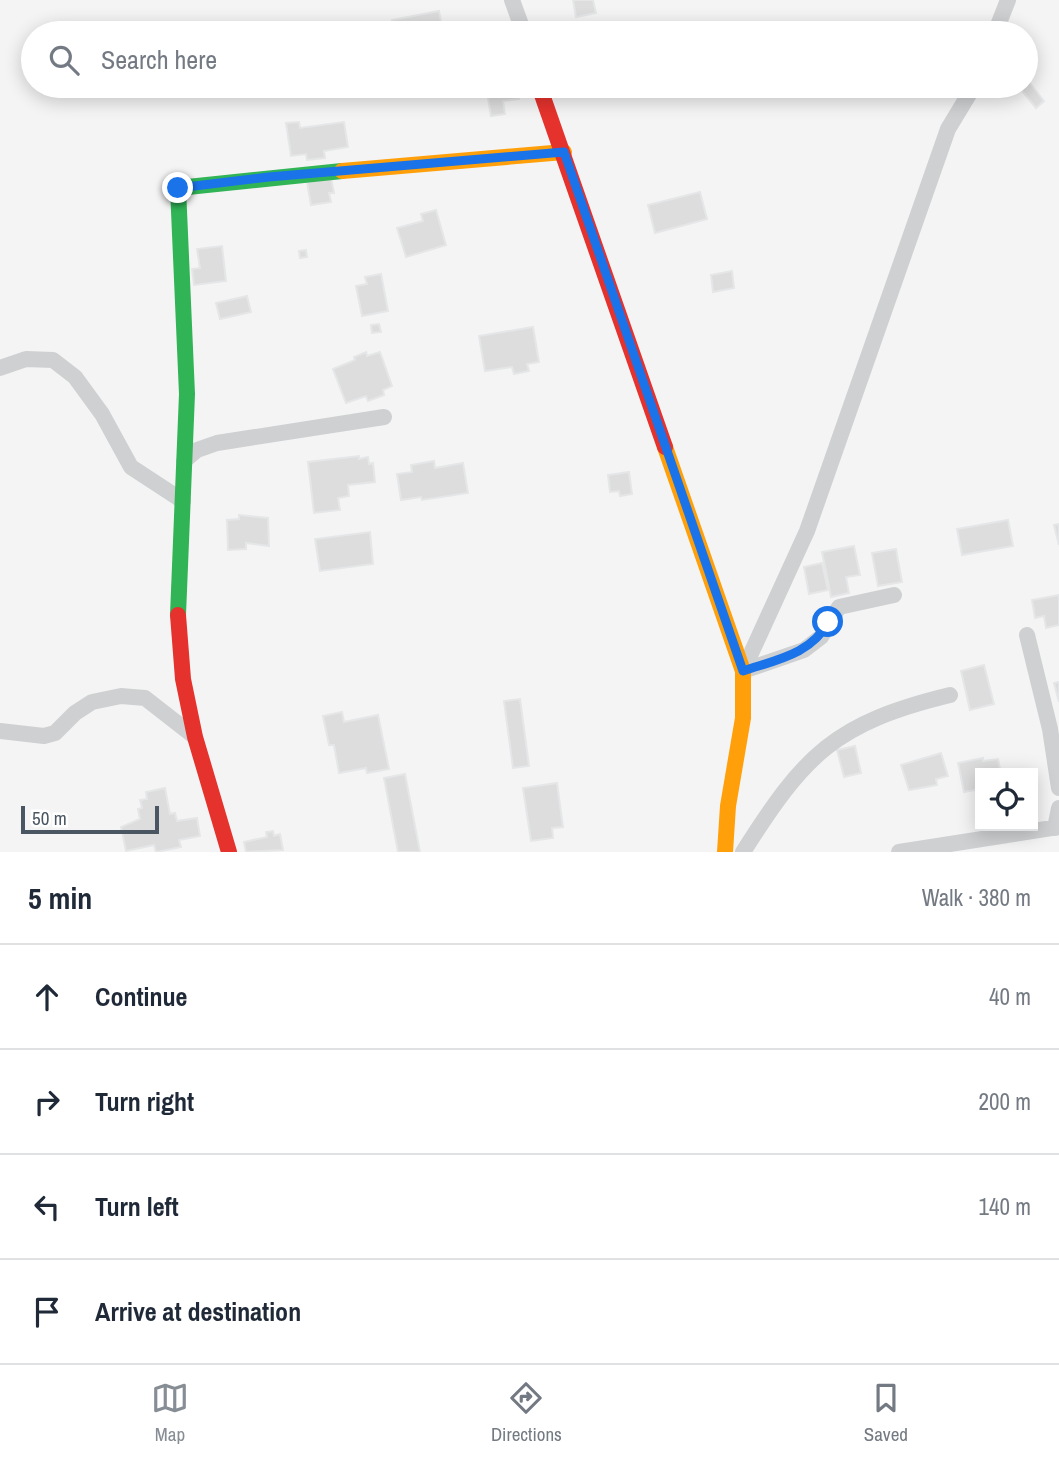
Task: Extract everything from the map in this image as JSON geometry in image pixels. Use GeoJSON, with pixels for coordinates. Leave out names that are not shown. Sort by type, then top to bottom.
{"type":"FeatureCollection","features":[{"type":"Feature","properties":{"kind":"street"},"geometry":{"type":"LineString","coordinates":[[512,0],[520,21]]}},
{"type":"Feature","properties":{"kind":"street"},"geometry":{"type":"LineString","coordinates":[[1000,21],[1008,0]]}},
{"type":"Feature","properties":{"kind":"street"},"geometry":{"type":"LineString","coordinates":[[544,98],[743,671],[745,723],[725,813],[726,852]]}},
{"type":"Feature","properties":{"kind":"street"},"geometry":{"type":"LineString","coordinates":[[743,671],[807,531],[948,130],[967,98]]}},
{"type":"Feature","properties":{"kind":"street"},"geometry":{"type":"LineString","coordinates":[[229,852],[195,737],[183,679],[178,611],[187,394],[178,188],[269,177],[564,152]]}},
{"type":"Feature","properties":{"kind":"street"},"geometry":{"type":"LineString","coordinates":[[0,368],[26,359],[53,360],[75,377],[102,414],[131,467],[183,501]]}},
{"type":"Feature","properties":{"kind":"street"},"geometry":{"type":"LineString","coordinates":[[184,461],[197,450],[217,443],[384,418]]}},
{"type":"Feature","properties":{"kind":"street"},"geometry":{"type":"LineString","coordinates":[[743,671],[804,650],[821,637],[839,607],[894,595]]}},
{"type":"Feature","properties":{"kind":"street"},"geometry":{"type":"LineString","coordinates":[[1027,635],[1050,729],[1059,788]]}},
{"type":"Feature","properties":{"kind":"street"},"geometry":{"type":"LineString","coordinates":[[743,852],[796,775],[825,747],[872,718],[897,708],[950,695]]}},
{"type":"Feature","properties":{"kind":"street"},"geometry":{"type":"LineString","coordinates":[[0,731],[44,736],[55,733],[75,713],[92,702],[121,696],[145,698],[195,737]]}},
{"type":"Feature","properties":{"kind":"street"},"geometry":{"type":"LineString","coordinates":[[899,852],[1057,827],[1059,808]]}},
{"type":"Feature","properties":{"kind":"building"},"geometry":{"type":"Polygon","coordinates":[[[573,0],[593,0],[596,13],[576,17],[573,0]]]}},
{"type":"Feature","properties":{"kind":"building"},"geometry":{"type":"Polygon","coordinates":[[[439,11],[441,21],[392,21],[439,11]]]}},
{"type":"Feature","properties":{"kind":"building"},"geometry":{"type":"Polygon","coordinates":[[[1038,93],[1044,101],[1036,108],[1028,98],[1038,98],[1038,93]]]}},
{"type":"Feature","properties":{"kind":"building"},"geometry":{"type":"Polygon","coordinates":[[[488,98],[519,98],[503,101],[505,114],[491,116],[488,98]]]}},
{"type":"Feature","properties":{"kind":"building"},"geometry":{"type":"Polygon","coordinates":[[[299,122],[300,128],[344,122],[348,147],[324,151],[325,158],[307,160],[306,154],[291,156],[286,123],[299,122]]]}},
{"type":"Feature","properties":{"kind":"building"},"geometry":{"type":"Polygon","coordinates":[[[331,178],[334,193],[329,193],[331,202],[311,205],[307,182],[331,178]]]}},
{"type":"Feature","properties":{"kind":"building"},"geometry":{"type":"Polygon","coordinates":[[[700,192],[707,219],[655,233],[648,205],[700,192]]]}},
{"type":"Feature","properties":{"kind":"building"},"geometry":{"type":"Polygon","coordinates":[[[436,210],[446,245],[406,257],[397,228],[423,221],[421,214],[436,210]]]}},
{"type":"Feature","properties":{"kind":"building"},"geometry":{"type":"Polygon","coordinates":[[[222,246],[226,281],[194,285],[192,269],[200,268],[197,249],[222,246]]]}},
{"type":"Feature","properties":{"kind":"building"},"geometry":{"type":"Polygon","coordinates":[[[306,250],[307,257],[300,258],[299,251],[306,250]]]}},
{"type":"Feature","properties":{"kind":"building"},"geometry":{"type":"Polygon","coordinates":[[[732,271],[734,288],[713,292],[711,275],[732,271]]]}},
{"type":"Feature","properties":{"kind":"building"},"geometry":{"type":"Polygon","coordinates":[[[381,274],[388,311],[362,316],[356,286],[367,284],[365,277],[381,274]]]}},
{"type":"Feature","properties":{"kind":"building"},"geometry":{"type":"Polygon","coordinates":[[[247,296],[251,312],[220,319],[216,303],[247,296]]]}},
{"type":"Feature","properties":{"kind":"building"},"geometry":{"type":"Polygon","coordinates":[[[379,324],[381,332],[372,333],[371,325],[379,324]]]}},
{"type":"Feature","properties":{"kind":"building"},"geometry":{"type":"Polygon","coordinates":[[[533,327],[539,362],[527,364],[529,371],[514,374],[512,367],[485,371],[479,336],[533,327]]]}},
{"type":"Feature","properties":{"kind":"building"},"geometry":{"type":"Polygon","coordinates":[[[366,352],[367,356],[380,352],[392,386],[383,390],[384,395],[368,401],[366,396],[346,403],[333,369],[366,352]]]}},
{"type":"Feature","properties":{"kind":"building"},"geometry":{"type":"Polygon","coordinates":[[[359,456],[359,459],[368,457],[369,464],[373,463],[375,482],[348,485],[349,496],[338,498],[340,510],[314,513],[308,462],[359,456]]]}},
{"type":"Feature","properties":{"kind":"building"},"geometry":{"type":"Polygon","coordinates":[[[434,461],[435,468],[463,463],[468,493],[422,500],[421,497],[401,500],[397,474],[412,472],[411,465],[434,461]]]}},
{"type":"Feature","properties":{"kind":"building"},"geometry":{"type":"Polygon","coordinates":[[[629,472],[632,494],[620,496],[619,491],[610,492],[608,475],[629,472]]]}},
{"type":"Feature","properties":{"kind":"building"},"geometry":{"type":"Polygon","coordinates":[[[239,515],[268,518],[269,546],[246,543],[246,549],[228,550],[227,520],[239,519],[239,515]]]}},
{"type":"Feature","properties":{"kind":"building"},"geometry":{"type":"Polygon","coordinates":[[[1008,520],[1013,546],[962,555],[957,529],[1008,520]]]}},
{"type":"Feature","properties":{"kind":"building"},"geometry":{"type":"Polygon","coordinates":[[[1059,524],[1059,545],[1054,525],[1059,524]]]}},
{"type":"Feature","properties":{"kind":"building"},"geometry":{"type":"Polygon","coordinates":[[[370,532],[373,564],[320,571],[315,539],[370,532]]]}},
{"type":"Feature","properties":{"kind":"building"},"geometry":{"type":"Polygon","coordinates":[[[854,546],[860,575],[846,577],[849,593],[831,597],[822,552],[854,546]]]}},
{"type":"Feature","properties":{"kind":"building"},"geometry":{"type":"Polygon","coordinates":[[[896,549],[902,582],[878,586],[872,553],[896,549]]]}},
{"type":"Feature","properties":{"kind":"building"},"geometry":{"type":"Polygon","coordinates":[[[822,563],[828,590],[809,594],[804,567],[822,563]]]}},
{"type":"Feature","properties":{"kind":"building"},"geometry":{"type":"Polygon","coordinates":[[[1059,595],[1059,625],[1046,628],[1044,616],[1035,618],[1032,600],[1059,595]]]}},
{"type":"Feature","properties":{"kind":"building"},"geometry":{"type":"Polygon","coordinates":[[[984,665],[994,704],[970,710],[961,671],[984,665]]]}},
{"type":"Feature","properties":{"kind":"building"},"geometry":{"type":"Polygon","coordinates":[[[1059,682],[1059,702],[1054,683],[1059,682]]]}},
{"type":"Feature","properties":{"kind":"building"},"geometry":{"type":"Polygon","coordinates":[[[520,699],[529,766],[513,768],[504,701],[520,699]]]}},
{"type":"Feature","properties":{"kind":"building"},"geometry":{"type":"Polygon","coordinates":[[[342,712],[344,722],[378,715],[389,769],[367,773],[366,768],[339,773],[334,745],[329,745],[323,716],[342,712]]]}},
{"type":"Feature","properties":{"kind":"building"},"geometry":{"type":"Polygon","coordinates":[[[855,746],[861,773],[844,777],[837,750],[855,746]]]}},
{"type":"Feature","properties":{"kind":"building"},"geometry":{"type":"Polygon","coordinates":[[[941,753],[948,776],[936,779],[937,785],[909,790],[901,765],[941,753]]]}},
{"type":"Feature","properties":{"kind":"building"},"geometry":{"type":"Polygon","coordinates":[[[983,758],[983,761],[998,759],[1000,768],[975,768],[975,790],[964,792],[958,763],[983,758]]]}},
{"type":"Feature","properties":{"kind":"building"},"geometry":{"type":"Polygon","coordinates":[[[405,774],[420,852],[398,852],[384,778],[405,774]]]}},
{"type":"Feature","properties":{"kind":"building"},"geometry":{"type":"Polygon","coordinates":[[[557,783],[563,827],[552,828],[553,838],[531,841],[523,788],[557,783]]]}},
{"type":"Feature","properties":{"kind":"building"},"geometry":{"type":"Polygon","coordinates":[[[165,788],[170,814],[175,813],[177,821],[197,818],[200,836],[179,840],[181,847],[156,852],[154,845],[126,851],[121,827],[140,819],[140,800],[147,799],[146,792],[165,788]]]}},
{"type":"Feature","properties":{"kind":"building"},"geometry":{"type":"Polygon","coordinates":[[[273,831],[274,836],[280,834],[283,850],[246,852],[244,842],[267,837],[266,832],[273,831]]]}},
{"type":"Feature","properties":{"kind":"traffic: fast"},"geometry":{"type":"LineString","coordinates":[[178,615],[187,394],[178,188],[342,171]]}},
{"type":"Feature","properties":{"kind":"traffic: slow"},"geometry":{"type":"LineString","coordinates":[[342,171],[564,152]]}},
{"type":"Feature","properties":{"kind":"traffic: slow"},"geometry":{"type":"LineString","coordinates":[[665,447],[743,671],[743,718],[728,806],[725,852]]}},
{"type":"Feature","properties":{"kind":"traffic: jam"},"geometry":{"type":"LineString","coordinates":[[543,98],[665,447]]}},
{"type":"Feature","properties":{"kind":"traffic: jam"},"geometry":{"type":"LineString","coordinates":[[178,615],[183,679],[195,737],[229,852]]}},
{"type":"Feature","properties":{"kind":"route"},"geometry":{"type":"LineString","coordinates":[[178,188],[269,177],[564,152],[638,363],[706,571],[743,671],[804,650],[821,637],[828,622]]}}]}
